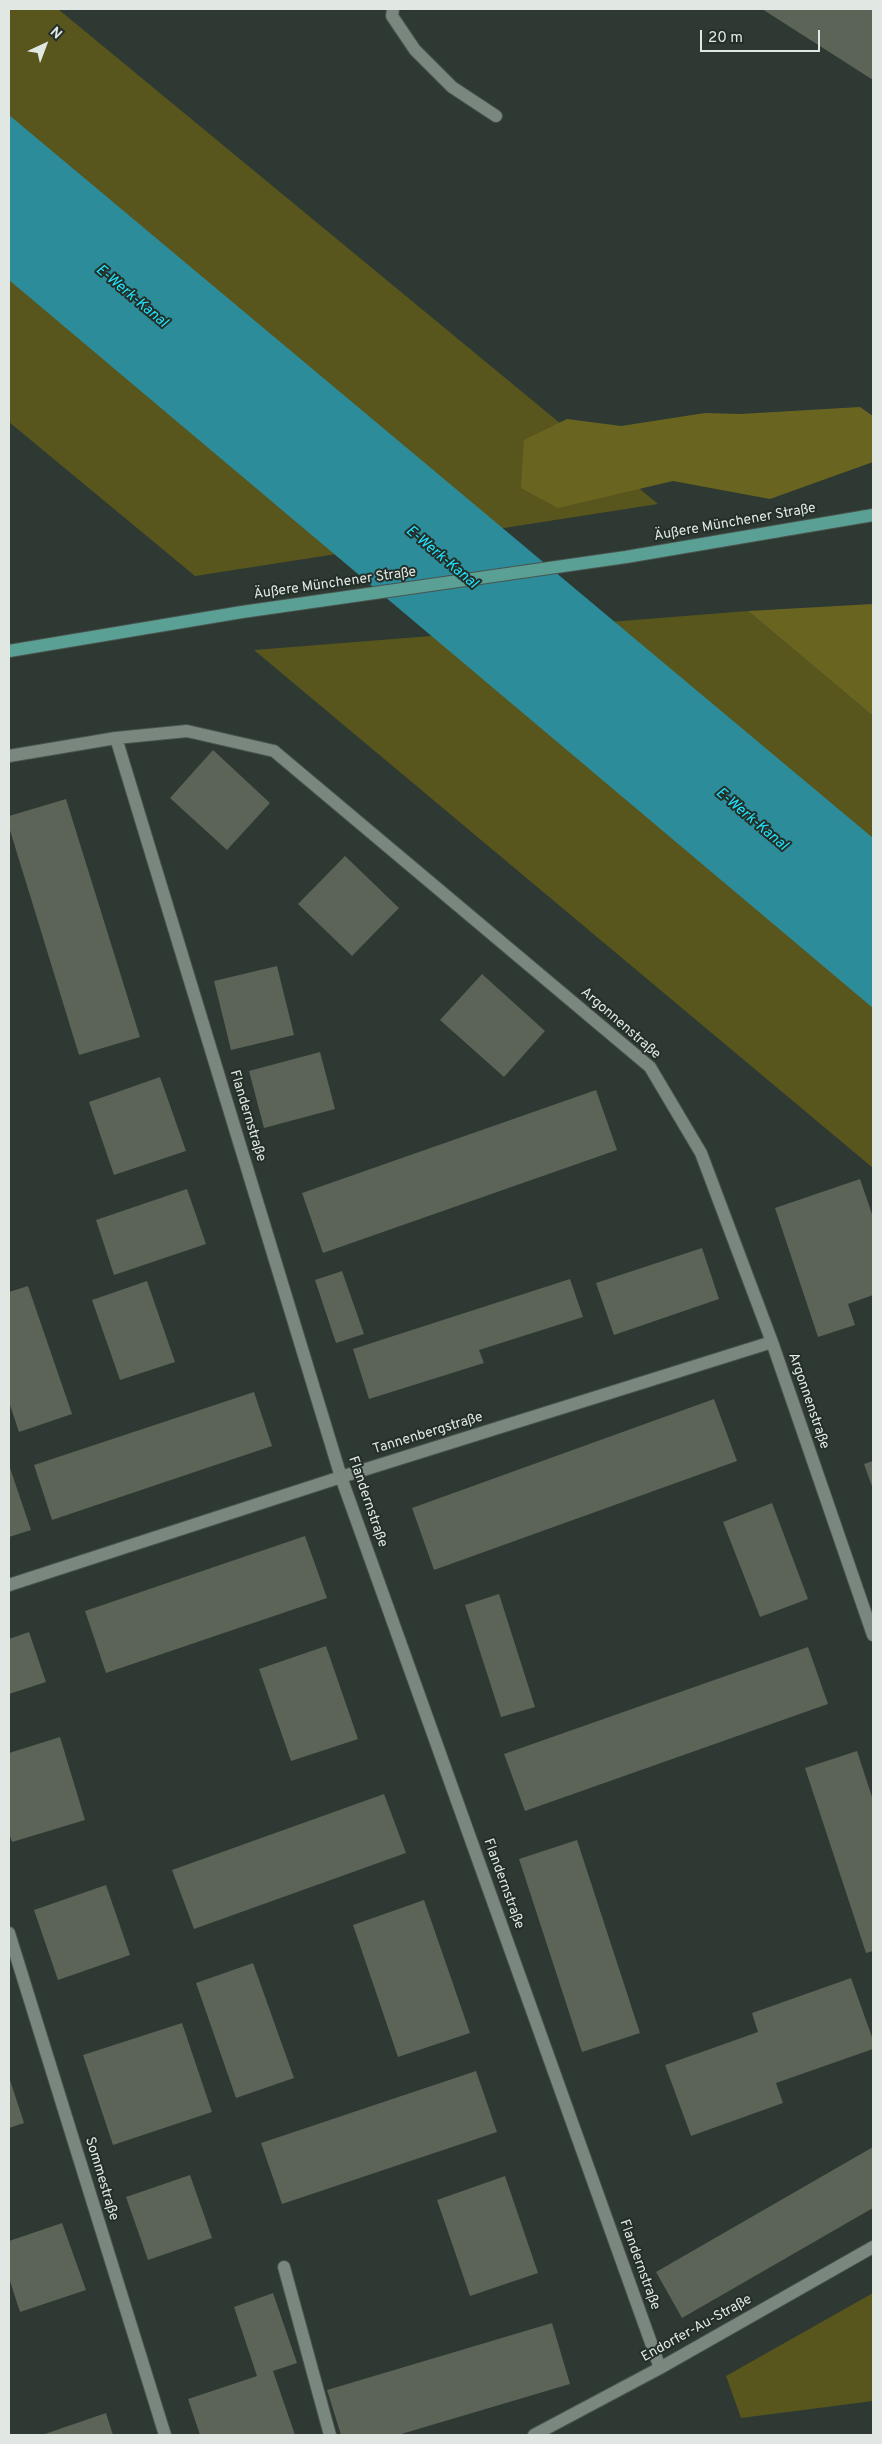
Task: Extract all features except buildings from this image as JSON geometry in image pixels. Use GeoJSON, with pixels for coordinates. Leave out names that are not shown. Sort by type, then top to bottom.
{"type":"FeatureCollection","features":[{"type":"Feature","properties":{"kind":"main road","name":"Äußere Münchener Straße"},"geometry":{"type":"LineString","coordinates":[[9,651],[242,612],[626,557],[873,515]]}},
{"type":"Feature","properties":{"kind":"street"},"geometry":{"type":"LineString","coordinates":[[393,9],[392,16],[415,50],[452,87],[496,116]]}},
{"type":"Feature","properties":{"kind":"street","name":"Argonnenstraße"},"geometry":{"type":"LineString","coordinates":[[116,738],[187,731],[274,751],[650,1067],[701,1153],[772,1342],[873,1635]]}},
{"type":"Feature","properties":{"kind":"street"},"geometry":{"type":"LineString","coordinates":[[9,756],[116,738]]}},
{"type":"Feature","properties":{"kind":"street","name":"Flandernstraße"},"geometry":{"type":"LineString","coordinates":[[116,738],[341,1477],[660,2368]]}},
{"type":"Feature","properties":{"kind":"street","name":"Tannenbergstraße"},"geometry":{"type":"LineString","coordinates":[[9,1585],[341,1477],[772,1342]]}},
{"type":"Feature","properties":{"kind":"street","name":"Sommestraße"},"geometry":{"type":"LineString","coordinates":[[9,1932],[165,2435]]}},
{"type":"Feature","properties":{"kind":"street","name":"Endorfer-Au-Straße"},"geometry":{"type":"LineString","coordinates":[[534,2435],[660,2368],[873,2247]]}},
{"type":"Feature","properties":{"kind":"street"},"geometry":{"type":"LineString","coordinates":[[284,2267],[330,2435]]}},
{"type":"Feature","properties":{"kind":"shaded area"},"geometry":{"type":"Polygon","coordinates":[[[9,9],[58,9],[658,504],[195,576],[9,422],[9,9]]]}},
{"type":"Feature","properties":{"kind":"shaded area"},"geometry":{"type":"Polygon","coordinates":[[[860,407],[873,416],[873,462],[770,499],[673,481],[558,508],[521,488],[524,440],[567,419],[621,426],[705,413],[740,414],[860,407]]]}},
{"type":"Feature","properties":{"kind":"shaded area"},"geometry":{"type":"Polygon","coordinates":[[[873,604],[873,716],[748,611],[873,604]]]}},
{"type":"Feature","properties":{"kind":"shaded area"},"geometry":{"type":"Polygon","coordinates":[[[748,611],[873,716],[873,1168],[254,650],[748,611]]]}},
{"type":"Feature","properties":{"kind":"shaded area"},"geometry":{"type":"Polygon","coordinates":[[[873,2293],[873,2401],[741,2418],[726,2376],[873,2293]]]}},
{"type":"Feature","properties":{"kind":"water","name":"E-Werk-Kanal"},"geometry":{"type":"Polygon","coordinates":[[[9,115],[873,838],[873,1008],[9,280],[9,115]]]}}]}
